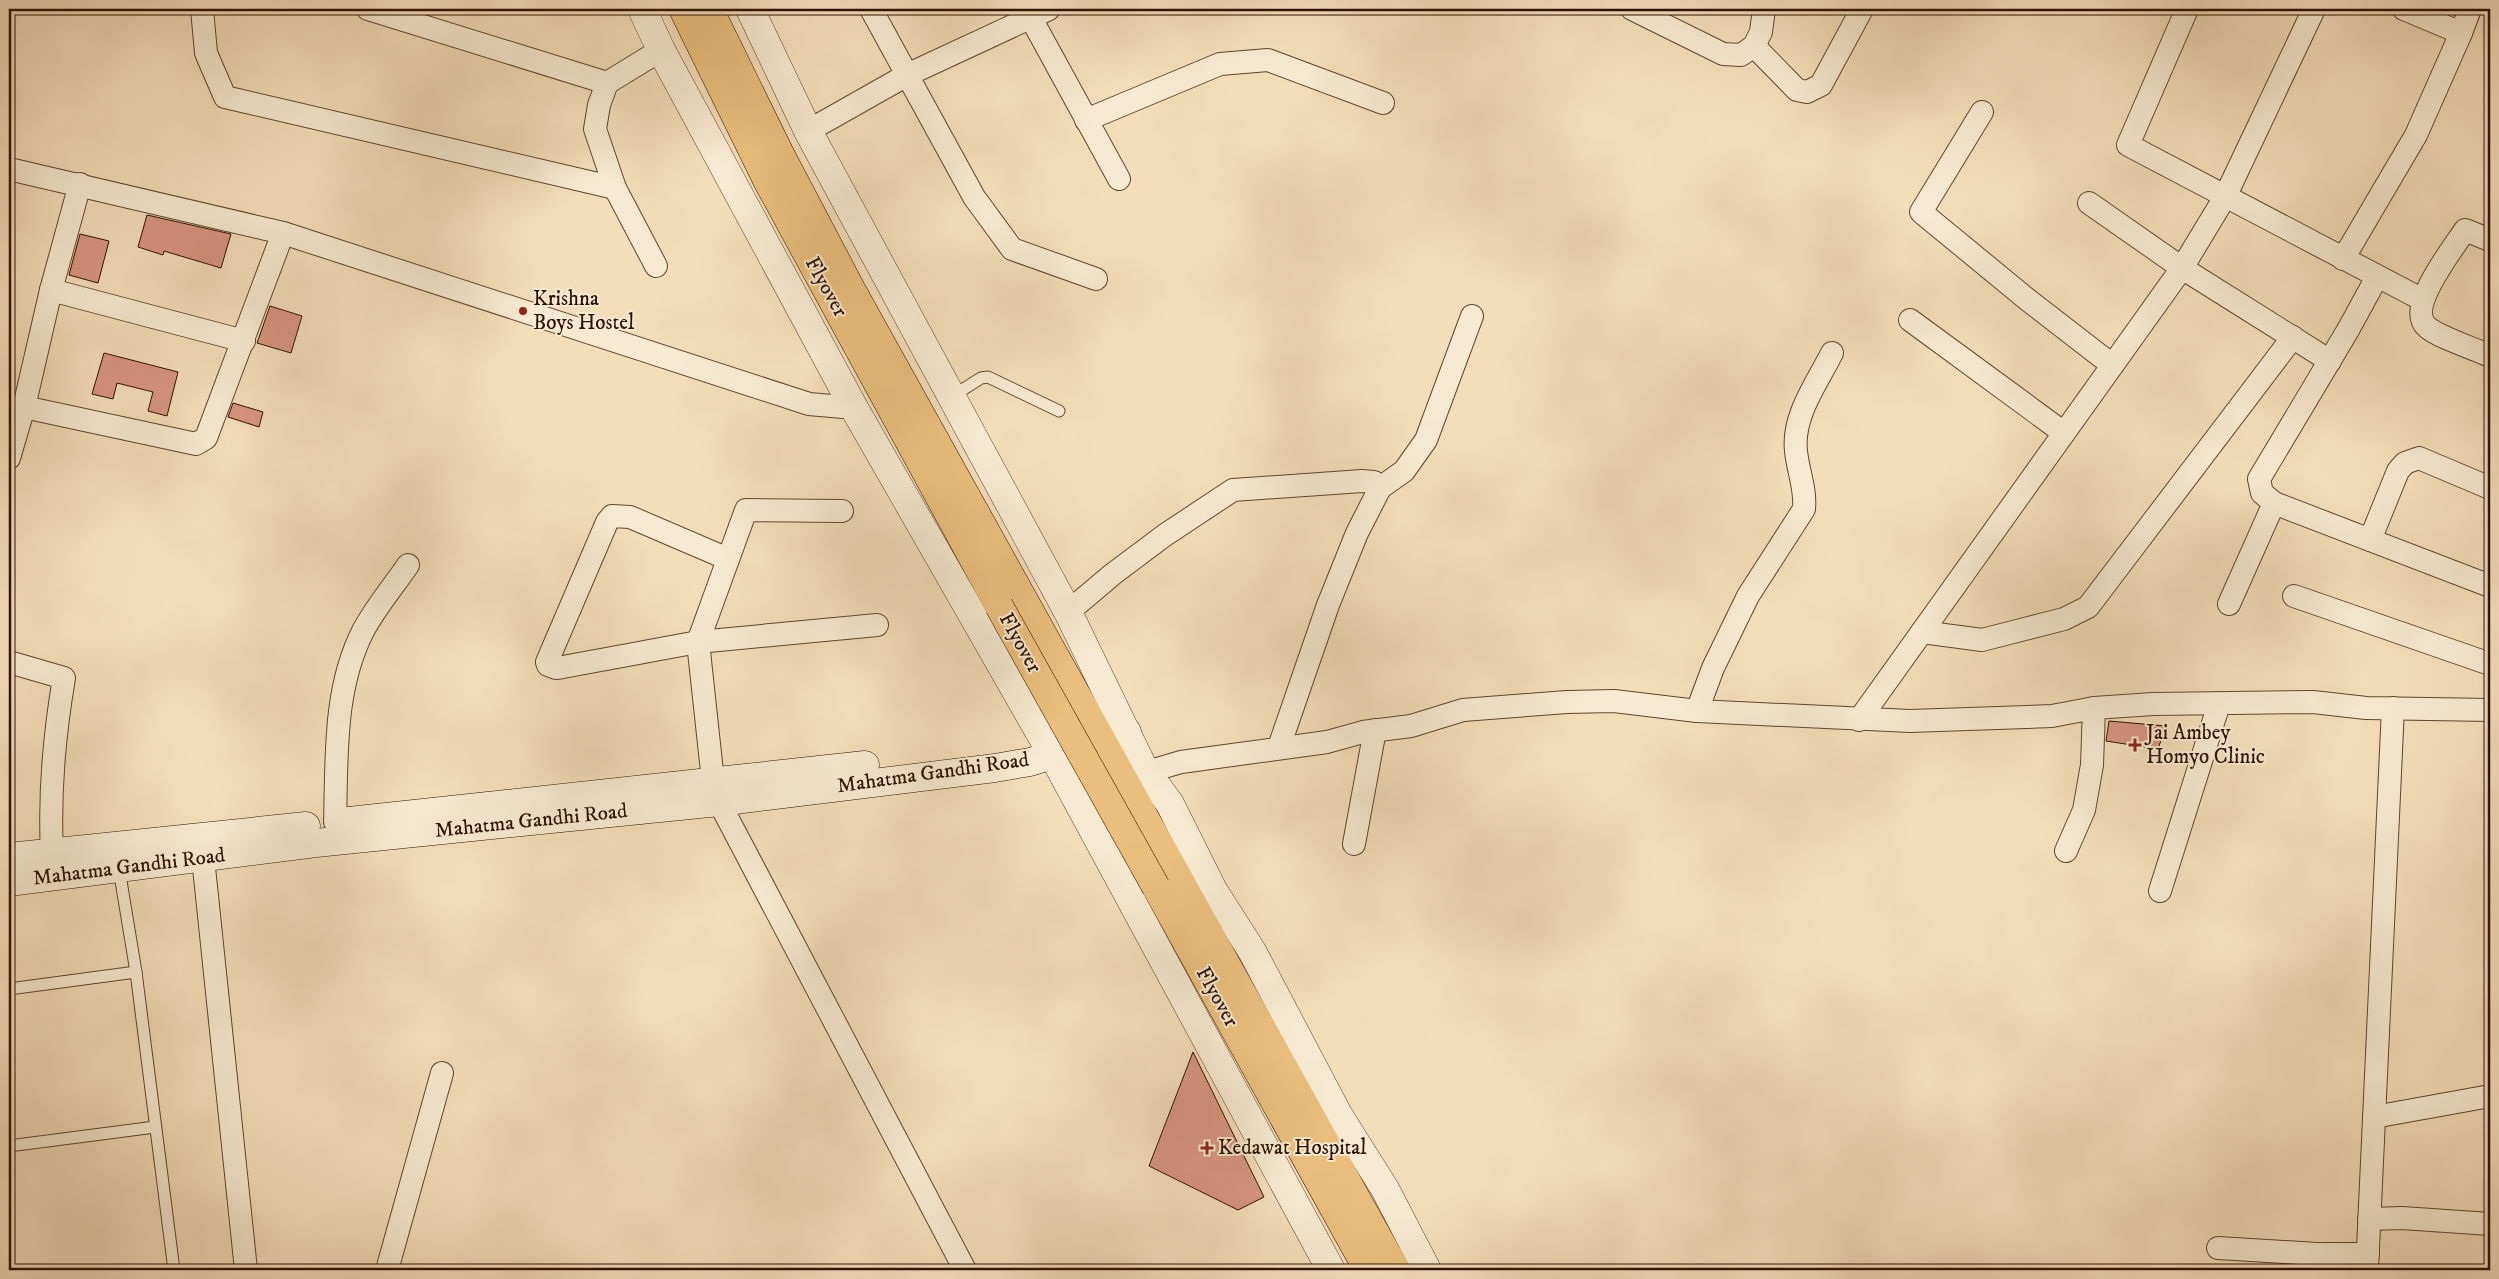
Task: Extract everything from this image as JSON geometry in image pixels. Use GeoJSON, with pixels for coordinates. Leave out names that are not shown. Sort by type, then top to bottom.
{"type":"FeatureCollection","features":[{"type":"Feature","properties":{"kind":"highway","name":"Flyover"},"geometry":{"type":"LineString","coordinates":[[683,9],[768,182],[1004,614],[1368,1270]]}},
{"type":"Feature","properties":{"kind":"highway"},"geometry":{"type":"LineString","coordinates":[[709,9],[779,152],[850,289],[1114,736],[1396,1270]]}},
{"type":"Feature","properties":{"kind":"street"},"geometry":{"type":"LineString","coordinates":[[202,9],[206,53],[225,97],[615,188]]}},
{"type":"Feature","properties":{"kind":"street"},"geometry":{"type":"LineString","coordinates":[[368,9],[607,83]]}},
{"type":"Feature","properties":{"kind":"street"},"geometry":{"type":"LineString","coordinates":[[642,9],[661,50],[854,408],[1052,754],[1331,1270]]}},
{"type":"Feature","properties":{"kind":"street"},"geometry":{"type":"LineString","coordinates":[[750,9],[808,131],[1068,612],[1114,736],[1147,772],[1170,804],[1213,890],[1252,951],[1339,1116],[1385,1189],[1427,1270]]}},
{"type":"Feature","properties":{"kind":"street"},"geometry":{"type":"LineString","coordinates":[[871,9],[974,197],[1012,249],[1096,279]]}},
{"type":"Feature","properties":{"kind":"street"},"geometry":{"type":"LineString","coordinates":[[1632,9],[1723,54],[1741,55],[1754,46],[1761,32],[1764,9]]}},
{"type":"Feature","properties":{"kind":"street"},"geometry":{"type":"LineString","coordinates":[[1754,46],[1797,90],[1807,92],[1821,86],[1862,9]]}},
{"type":"Feature","properties":{"kind":"street"},"geometry":{"type":"LineString","coordinates":[[2187,9],[2128,145],[2423,300]]}},
{"type":"Feature","properties":{"kind":"street"},"geometry":{"type":"LineString","coordinates":[[1859,720],[2182,268],[2225,197],[2314,9]]}},
{"type":"Feature","properties":{"kind":"street"},"geometry":{"type":"LineString","coordinates":[[2404,9],[2461,33]]}},
{"type":"Feature","properties":{"kind":"street"},"geometry":{"type":"LineString","coordinates":[[2343,259],[2416,136],[2470,9]]}},
{"type":"Feature","properties":{"kind":"street"},"geometry":{"type":"LineString","coordinates":[[808,131],[907,76],[1035,12],[1086,120],[1119,179]]}},
{"type":"Feature","properties":{"kind":"street"},"geometry":{"type":"LineString","coordinates":[[656,266],[615,188],[595,129],[599,105],[607,83],[661,50]]}},
{"type":"Feature","properties":{"kind":"street"},"geometry":{"type":"LineString","coordinates":[[1086,120],[1220,64],[1268,60],[1383,103]]}},
{"type":"Feature","properties":{"kind":"street"},"geometry":{"type":"LineString","coordinates":[[1982,112],[1921,212],[2028,300],[2112,365]]}},
{"type":"Feature","properties":{"kind":"street"},"geometry":{"type":"LineString","coordinates":[[9,169],[80,184],[283,233],[809,404],[854,408]]}},
{"type":"Feature","properties":{"kind":"street"},"geometry":{"type":"LineString","coordinates":[[9,458],[24,407],[51,290],[80,184]]}},
{"type":"Feature","properties":{"kind":"street"},"geometry":{"type":"LineString","coordinates":[[2089,203],[2182,268],[2330,361]]}},
{"type":"Feature","properties":{"kind":"street"},"geometry":{"type":"LineString","coordinates":[[2489,236],[2465,230],[2435,276],[2419,312],[2420,318],[2428,329],[2490,356]]}},
{"type":"Feature","properties":{"kind":"street"},"geometry":{"type":"LineString","coordinates":[[24,407],[196,444],[206,438],[283,233]]}},
{"type":"Feature","properties":{"kind":"street"},"geometry":{"type":"LineString","coordinates":[[2377,277],[2330,361],[2259,479],[2262,493],[2274,503],[2490,586]]}},
{"type":"Feature","properties":{"kind":"street"},"geometry":{"type":"LineString","coordinates":[[51,290],[244,341]]}},
{"type":"Feature","properties":{"kind":"street"},"geometry":{"type":"LineString","coordinates":[[1279,747],[1328,605],[1356,533],[1380,488],[1404,471],[1426,440],[1472,316]]}},
{"type":"Feature","properties":{"kind":"street"},"geometry":{"type":"LineString","coordinates":[[1910,320],[2064,433]]}},
{"type":"Feature","properties":{"kind":"street"},"geometry":{"type":"LineString","coordinates":[[1922,632],[1982,640],[2064,619],[2088,607],[2293,338]]}},
{"type":"Feature","properties":{"kind":"street"},"geometry":{"type":"LineString","coordinates":[[1697,711],[1713,668],[1748,596],[1804,509],[1806,494],[1796,450],[1798,420],[1832,353]]}},
{"type":"Feature","properties":{"kind":"street"},"geometry":{"type":"LineString","coordinates":[[2370,540],[2398,471],[2406,463],[2419,458],[2490,488]]}},
{"type":"Feature","properties":{"kind":"street"},"geometry":{"type":"LineString","coordinates":[[1068,612],[1165,535],[1233,490],[1362,481],[1374,482],[1380,488]]}},
{"type":"Feature","properties":{"kind":"street"},"geometry":{"type":"LineString","coordinates":[[2229,604],[2274,503]]}},
{"type":"Feature","properties":{"kind":"street"},"geometry":{"type":"LineString","coordinates":[[842,511],[746,510],[698,642],[716,791],[965,1270]]}},
{"type":"Feature","properties":{"kind":"street"},"geometry":{"type":"LineString","coordinates":[[728,559],[630,517],[612,516],[607,522],[547,662],[551,667],[563,667],[698,642],[877,625]]}},
{"type":"Feature","properties":{"kind":"street"},"geometry":{"type":"LineString","coordinates":[[335,822],[338,721],[348,672],[362,633],[371,616],[408,565]]}},
{"type":"Feature","properties":{"kind":"street"},"geometry":{"type":"LineString","coordinates":[[2294,596],[2490,664]]}},
{"type":"Feature","properties":{"kind":"street"},"geometry":{"type":"LineString","coordinates":[[9,662],[64,678],[56,723],[49,810],[52,853]]}},
{"type":"Feature","properties":{"kind":"street"},"geometry":{"type":"LineString","coordinates":[[1147,772],[1181,762],[1279,747],[1327,742],[1375,730],[1412,726],[1463,710],[1567,702],[1614,701],[1697,711],[1910,721],[2052,716],[2094,708],[2313,702],[2366,708],[2490,710]]}},
{"type":"Feature","properties":{"kind":"street"},"geometry":{"type":"LineString","coordinates":[[2160,891],[2219,704]]}},
{"type":"Feature","properties":{"kind":"street"},"geometry":{"type":"LineString","coordinates":[[2066,851],[2084,810],[2092,765],[2094,708]]}},
{"type":"Feature","properties":{"kind":"street"},"geometry":{"type":"LineString","coordinates":[[2218,1248],[2317,1254],[2368,1262],[2393,708]]}},
{"type":"Feature","properties":{"kind":"street"},"geometry":{"type":"LineString","coordinates":[[1354,844],[1375,730]]}},
{"type":"Feature","properties":{"kind":"street","name":"Mahatma Gandhi Road"},"geometry":{"type":"LineString","coordinates":[[9,882],[119,869],[200,848],[335,822],[995,768],[1030,762],[1114,736]]}},
{"type":"Feature","properties":{"kind":"street","name":"Mahatma Gandhi Road"},"geometry":{"type":"LineString","coordinates":[[9,857],[52,853],[316,843],[716,791]]}},
{"type":"Feature","properties":{"kind":"street"},"geometry":{"type":"LineString","coordinates":[[200,848],[252,1269]]}},
{"type":"Feature","properties":{"kind":"street"},"geometry":{"type":"LineString","coordinates":[[387,1270],[442,1073]]}},
{"type":"Feature","properties":{"kind":"street"},"geometry":{"type":"LineString","coordinates":[[2374,1117],[2490,1096]]}},
{"type":"Feature","properties":{"kind":"street"},"geometry":{"type":"LineString","coordinates":[[2370,1219],[2402,1218],[2490,1224]]}},
{"type":"Feature","properties":{"kind":"lane"},"geometry":{"type":"LineString","coordinates":[[952,397],[981,378],[988,378],[1059,411]]}},
{"type":"Feature","properties":{"kind":"lane"},"geometry":{"type":"LineString","coordinates":[[119,869],[136,972],[174,1270]]}},
{"type":"Feature","properties":{"kind":"lane"},"geometry":{"type":"LineString","coordinates":[[9,989],[136,972]]}},
{"type":"Feature","properties":{"kind":"lane"},"geometry":{"type":"LineString","coordinates":[[9,1146],[155,1127]]}},
{"type":"Feature","properties":{"kind":"building"},"geometry":{"type":"Polygon","coordinates":[[[147,215],[231,234],[221,268],[164,251],[163,255],[138,247],[147,215]]]}},
{"type":"Feature","properties":{"kind":"building"},"geometry":{"type":"Polygon","coordinates":[[[80,234],[109,241],[98,283],[69,275],[80,234]]]}},
{"type":"Feature","properties":{"kind":"building"},"geometry":{"type":"Polygon","coordinates":[[[270,306],[302,316],[291,353],[257,343],[270,306]]]}},
{"type":"Feature","properties":{"kind":"building"},"geometry":{"type":"Polygon","coordinates":[[[104,353],[178,372],[167,416],[148,411],[153,392],[117,383],[113,399],[92,394],[104,353]]]}},
{"type":"Feature","properties":{"kind":"building"},"geometry":{"type":"Polygon","coordinates":[[[233,403],[263,412],[259,427],[228,417],[233,403]]]}},
{"type":"Feature","properties":{"kind":"building"},"geometry":{"type":"Polygon","coordinates":[[[2109,721],[2166,726],[2158,749],[2106,741],[2109,721]]]}},
{"type":"Feature","properties":{"kind":"building"},"geometry":{"type":"Polygon","coordinates":[[[1193,1052],[1264,1197],[1238,1210],[1149,1166],[1193,1052]]]}},
{"type":"Feature","properties":{"kind":"place","name":"Krishna Boys Hostel"},"geometry":{"type":"Point","coordinates":[523,311]}},
{"type":"Feature","properties":{"kind":"place","name":"Jai Ambey Homyo Clinic"},"geometry":{"type":"Point","coordinates":[2135,745]}},
{"type":"Feature","properties":{"kind":"place","name":"Kedawat Hospital"},"geometry":{"type":"Point","coordinates":[1207,1148]}}]}
